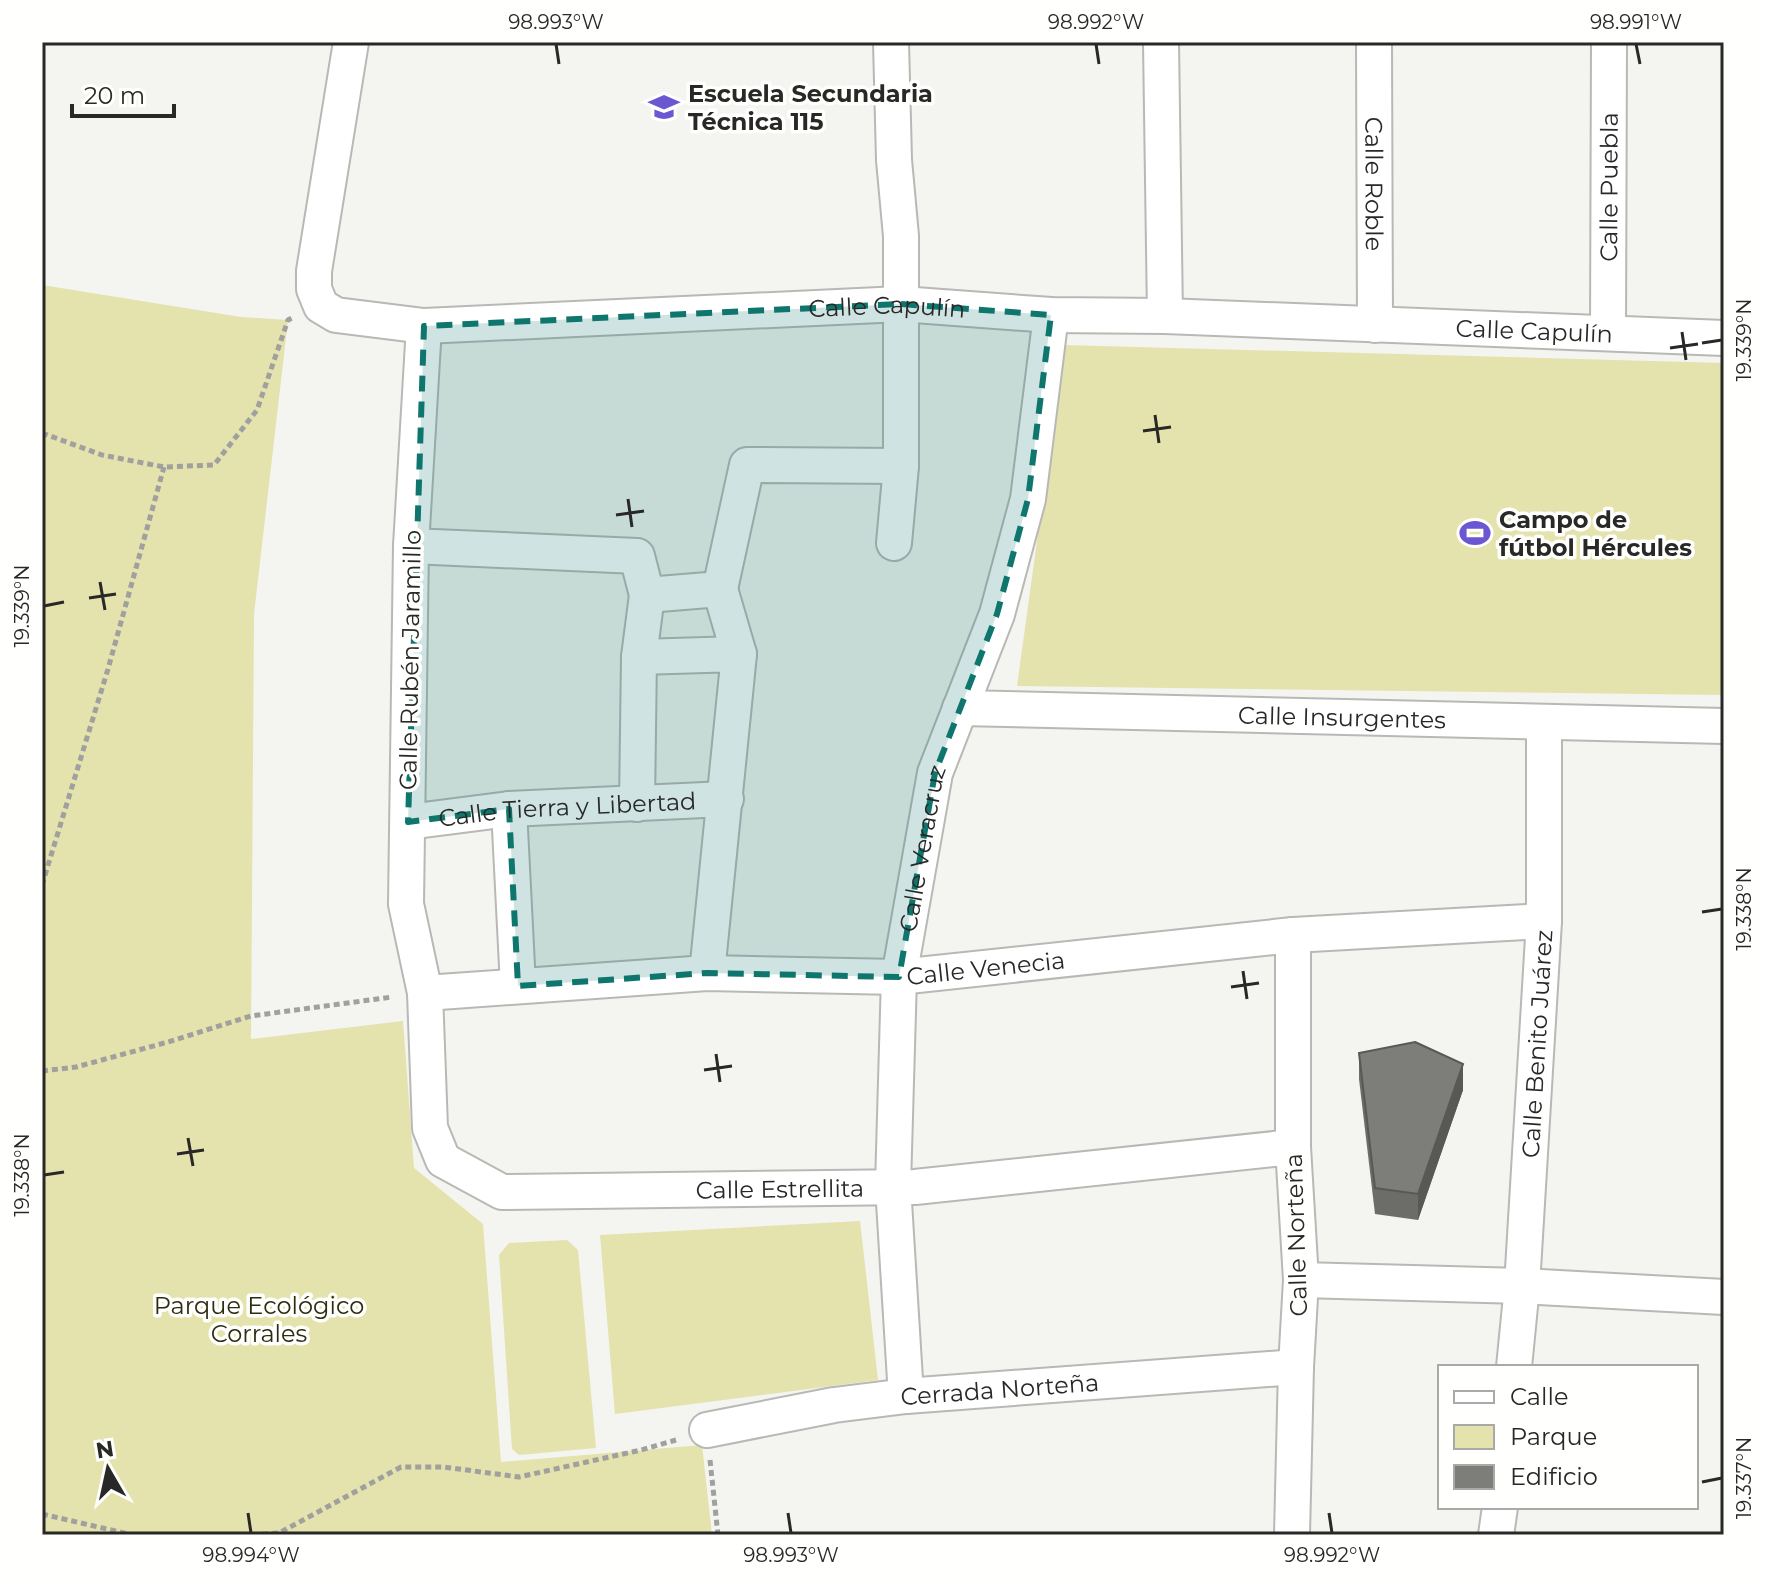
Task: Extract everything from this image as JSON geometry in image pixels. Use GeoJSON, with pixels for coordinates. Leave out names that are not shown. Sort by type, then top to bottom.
{"type":"FeatureCollection","features":[{"type":"Feature","properties":{"kind":"street"},"geometry":{"type":"LineString","coordinates":[[321,306],[314,289],[314,271],[351,42]]}},
{"type":"Feature","properties":{"kind":"street"},"geometry":{"type":"LineString","coordinates":[[891,42],[894,160],[901,236],[901,466],[894,543]]}},
{"type":"Feature","properties":{"kind":"street"},"geometry":{"type":"LineString","coordinates":[[1161,42],[1165,316]]}},
{"type":"Feature","properties":{"kind":"street","name":"Calle Roble"},"geometry":{"type":"LineString","coordinates":[[1374,42],[1375,325]]}},
{"type":"Feature","properties":{"kind":"street","name":"Calle Puebla"},"geometry":{"type":"LineString","coordinates":[[1608,333],[1609,42]]}},
{"type":"Feature","properties":{"kind":"street","name":"Calle Capulín"},"geometry":{"type":"LineString","coordinates":[[321,306],[336,315],[424,326],[901,304],[1051,315],[1165,316],[1724,338]]}},
{"type":"Feature","properties":{"kind":"street","name":"Calle Veracruz"},"geometry":{"type":"LineString","coordinates":[[906,1396],[893,1186],[899,977],[935,773],[997,614],[1028,499],[1051,315]]}},
{"type":"Feature","properties":{"kind":"street","name":"Calle Rubén Jaramillo"},"geometry":{"type":"LineString","coordinates":[[424,326],[411,546],[406,904],[425,993]]}},
{"type":"Feature","properties":{"kind":"street"},"geometry":{"type":"LineString","coordinates":[[707,973],[739,654],[720,589],[747,465],[901,466]]}},
{"type":"Feature","properties":{"kind":"street"},"geometry":{"type":"LineString","coordinates":[[411,546],[637,556],[647,595],[639,657],[637,804]]}},
{"type":"Feature","properties":{"kind":"street"},"geometry":{"type":"LineString","coordinates":[[647,595],[720,589]]}},
{"type":"Feature","properties":{"kind":"street"},"geometry":{"type":"LineString","coordinates":[[639,657],[739,654]]}},
{"type":"Feature","properties":{"kind":"street","name":"Calle Insurgentes"},"geometry":{"type":"LineString","coordinates":[[960,708],[1724,726]]}},
{"type":"Feature","properties":{"kind":"street","name":"Calle Benito Juárez"},"geometry":{"type":"LineString","coordinates":[[1514,1365],[1522,1286],[1544,921],[1544,722]]}},
{"type":"Feature","properties":{"kind":"street","name":"Calle Tierra y Libertad"},"geometry":{"type":"LineString","coordinates":[[408,822],[509,809],[726,799]]}},
{"type":"Feature","properties":{"kind":"street"},"geometry":{"type":"LineString","coordinates":[[509,809],[518,986]]}},
{"type":"Feature","properties":{"kind":"street","name":"Calle Venecia"},"geometry":{"type":"LineString","coordinates":[[425,993],[707,973],[899,977],[1293,935],[1544,921]]}},
{"type":"Feature","properties":{"kind":"street","name":"Calle Norteña"},"geometry":{"type":"LineString","coordinates":[[1292,1535],[1301,1280],[1293,1147],[1293,935]]}},
{"type":"Feature","properties":{"kind":"street","name":"Calle Estrellita"},"geometry":{"type":"LineString","coordinates":[[425,993],[430,1128],[443,1160],[502,1192],[915,1187],[1293,1147]]}},
{"type":"Feature","properties":{"kind":"street"},"geometry":{"type":"LineString","coordinates":[[1301,1280],[1522,1286],[1724,1297]]}},
{"type":"Feature","properties":{"kind":"street","name":"Cerrada Norteña"},"geometry":{"type":"LineString","coordinates":[[707,1430],[834,1405],[906,1396],[1296,1367]]}},
{"type":"Feature","properties":{"kind":"street"},"geometry":{"type":"LineString","coordinates":[[1496,1535],[1500,1509]]}},
{"type":"Feature","properties":{"kind":"path"},"geometry":{"type":"LineString","coordinates":[[42,433],[102,455],[164,467],[214,465],[257,410],[288,320],[321,306]]}},
{"type":"Feature","properties":{"kind":"path"},"geometry":{"type":"LineString","coordinates":[[42,885],[108,669],[164,467]]}},
{"type":"Feature","properties":{"kind":"path"},"geometry":{"type":"LineString","coordinates":[[42,1071],[76,1067],[251,1016],[425,993]]}},
{"type":"Feature","properties":{"kind":"path"},"geometry":{"type":"LineString","coordinates":[[252,1535],[279,1533],[401,1467],[444,1467],[519,1477],[641,1450],[707,1430],[718,1535]]}},
{"type":"Feature","properties":{"kind":"path"},"geometry":{"type":"LineString","coordinates":[[42,1514],[133,1535]]}},
{"type":"Feature","properties":{"kind":"highlighted area"},"geometry":{"type":"Polygon","coordinates":[[[901,304],[1051,315],[1028,499],[997,614],[935,773],[899,977],[707,973],[518,986],[509,809],[408,822],[424,326],[901,304]]]}},
{"type":"Feature","properties":{"kind":"green space","name":"Parque Ecológico Corrales"},"geometry":{"type":"Polygon","coordinates":[[[42,285],[241,317],[288,320],[254,614],[251,1039],[403,1021],[414,1168],[483,1224],[501,1462],[702,1445],[712,1535],[42,1535],[42,285]]]}},
{"type":"Feature","properties":{"kind":"green space"},"geometry":{"type":"Polygon","coordinates":[[[1064,345],[1724,363],[1724,695],[1017,686],[1064,345]]]}},
{"type":"Feature","properties":{"kind":"green space"},"geometry":{"type":"Polygon","coordinates":[[[860,1221],[878,1380],[615,1414],[600,1235],[860,1221]]]}},
{"type":"Feature","properties":{"kind":"green space"},"geometry":{"type":"Polygon","coordinates":[[[567,1240],[578,1250],[596,1448],[519,1455],[512,1449],[499,1255],[509,1243],[567,1240]]]}},
{"type":"Feature","properties":{"kind":"building"},"geometry":{"type":"Polygon","coordinates":[[[1415,1042],[1463,1064],[1418,1194],[1375,1188],[1359,1053],[1415,1042]]]}},
{"type":"Feature","properties":{"kind":"place","name":"Escuela Secundaria Técnica 115"},"geometry":{"type":"Point","coordinates":[664,107]}},
{"type":"Feature","properties":{"kind":"place","name":"Campo de fútbol Hércules"},"geometry":{"type":"Point","coordinates":[1475,533]}}]}
